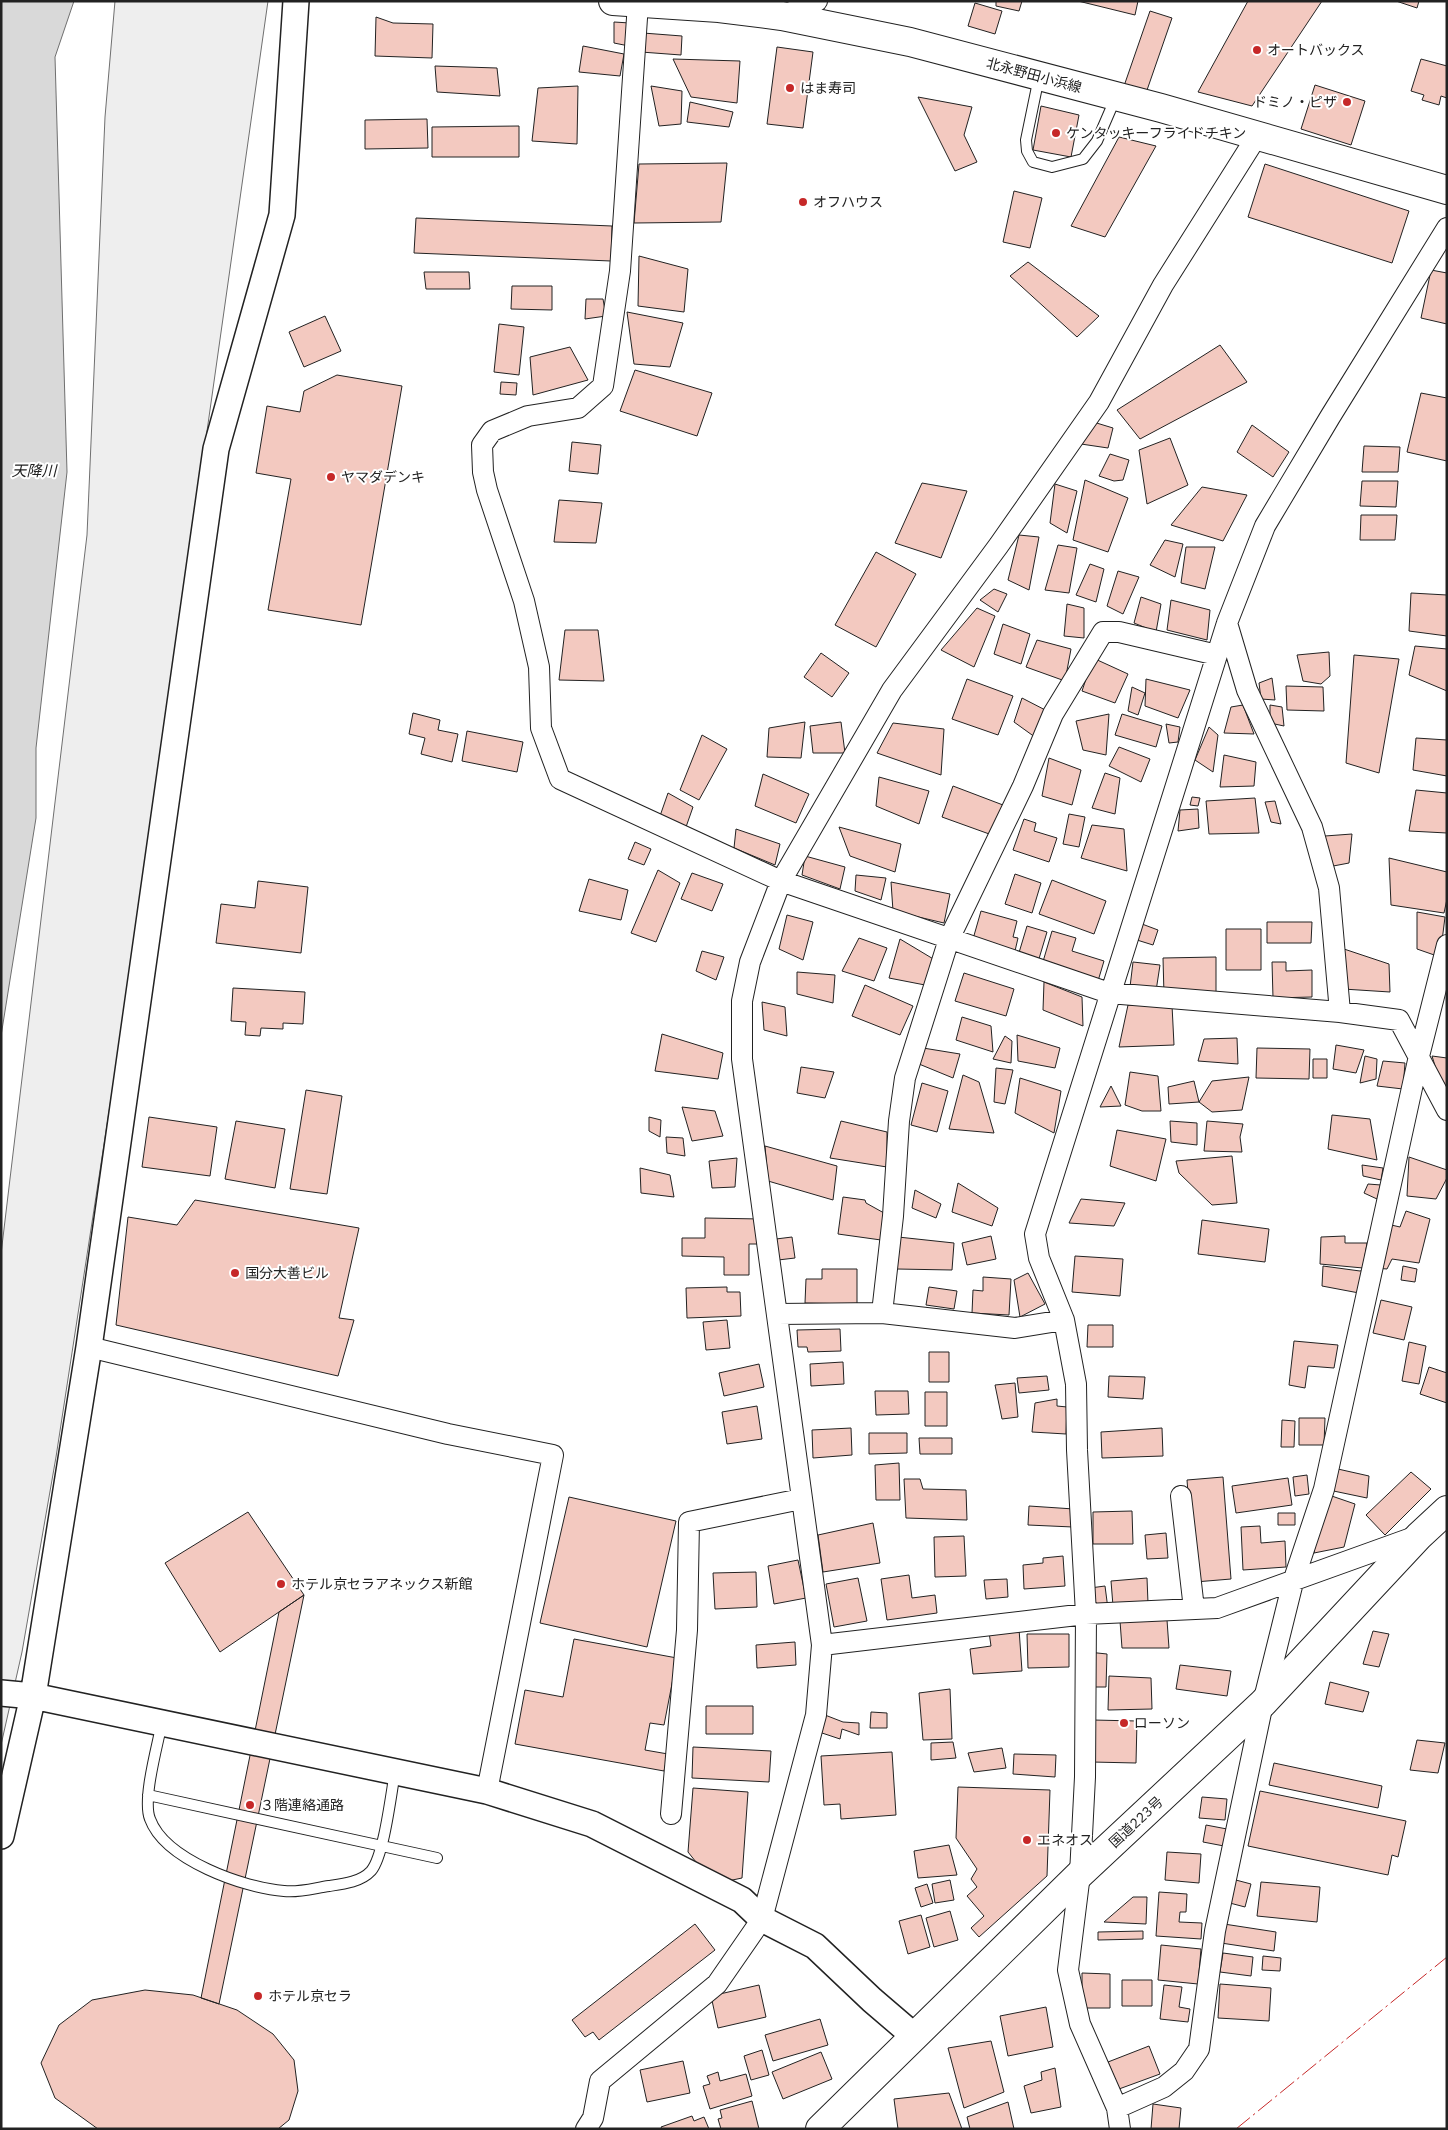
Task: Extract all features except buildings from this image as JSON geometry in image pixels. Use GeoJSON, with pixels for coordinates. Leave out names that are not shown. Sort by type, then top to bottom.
{"type":"FeatureCollection","features":[{"type":"Feature","properties":{"kind":"main road","name":"北永野田小浜線"},"geometry":{"type":"LineString","coordinates":[[626,2],[719,5],[910,42],[1116,96],[1447,190]]}},
{"type":"Feature","properties":{"kind":"main road","name":"国道223号"},"geometry":{"type":"LineString","coordinates":[[820,2129],[1080,1874],[1263,1702],[1419,1536],[1447,1510]]}},
{"type":"Feature","properties":{"kind":"street"},"geometry":{"type":"LineString","coordinates":[[1,1836],[33,1696],[89,1347],[216,449],[282,215],[296,1]]}},
{"type":"Feature","properties":{"kind":"street"},"geometry":{"type":"LineString","coordinates":[[782,16],[817,1]]}},
{"type":"Feature","properties":{"kind":"street"},"geometry":{"type":"LineString","coordinates":[[626,2],[620,271],[603,386],[578,408],[528,416],[492,431],[482,445],[483,472],[487,490],[524,601],[539,667],[540,728],[560,779],[781,881],[1109,993],[1340,1012],[1399,1020],[1447,1110]]}},
{"type":"Feature","properties":{"kind":"street"},"geometry":{"type":"LineString","coordinates":[[586,2129],[594,2118],[600,2081],[717,1984],[762,1919],[816,1715],[822,1645],[742,1059],[742,1001],[750,962],[781,881],[892,690],[999,545],[1099,402],[1163,285],[1257,136]]}},
{"type":"Feature","properties":{"kind":"street"},"geometry":{"type":"LineString","coordinates":[[1120,2129],[1117,2108],[1080,2024],[1068,1970],[1080,1874],[1085,1776],[1086,1614],[1077,1450],[1076,1384],[1064,1320],[1039,1258],[1035,1234],[1056,1161],[1094,1048],[1109,993],[1227,623],[1265,526],[1447,228]]}},
{"type":"Feature","properties":{"kind":"street"},"geometry":{"type":"LineString","coordinates":[[1227,623],[1246,690],[1312,827],[1329,888],[1340,1012]]}},
{"type":"Feature","properties":{"kind":"street"},"geometry":{"type":"LineString","coordinates":[[882,1313],[893,1216],[899,1121],[905,1078],[949,939],[1023,786],[1053,714],[1103,632],[1120,632],[1217,655]]}},
{"type":"Feature","properties":{"kind":"street"},"geometry":{"type":"LineString","coordinates":[[1117,2108],[1164,2087],[1184,2071],[1200,2049],[1215,1931],[1263,1702],[1293,1582],[1324,1489],[1419,1056],[1447,946]]}},
{"type":"Feature","properties":{"kind":"street"},"geometry":{"type":"LineString","coordinates":[[777,1314],[882,1313],[1015,1328],[1064,1320]]}},
{"type":"Feature","properties":{"kind":"street"},"geometry":{"type":"LineString","coordinates":[[89,1347],[448,1434],[553,1456],[487,1791]]}},
{"type":"Feature","properties":{"kind":"street"},"geometry":{"type":"LineString","coordinates":[[1181,1496],[1194,1609]]}},
{"type":"Feature","properties":{"kind":"street"},"geometry":{"type":"LineString","coordinates":[[671,1814],[687,1630],[689,1522],[802,1499]]}},
{"type":"Feature","properties":{"kind":"street"},"geometry":{"type":"LineString","coordinates":[[822,1645],[1086,1614],[1217,1608],[1419,1536]]}},
{"type":"Feature","properties":{"kind":"street"},"geometry":{"type":"LineString","coordinates":[[1,1692],[33,1696],[162,1722],[487,1791],[592,1824],[742,1900],[762,1919],[815,1946],[872,2000],[914,2036]]}},
{"type":"Feature","properties":{"kind":"lane"},"geometry":{"type":"LineString","coordinates":[[1039,76],[1026,140],[1027,150],[1034,162],[1052,167],[1083,159],[1097,142],[1116,96]]}},
{"type":"Feature","properties":{"kind":"lane"},"geometry":{"type":"LineString","coordinates":[[162,1722],[147,1801],[149,1818],[157,1832],[169,1846],[208,1869],[256,1887],[287,1892],[352,1882],[370,1872],[378,1858],[395,1771]]}},
{"type":"Feature","properties":{"kind":"lane"},"geometry":{"type":"LineString","coordinates":[[148,1795],[437,1858]]}},
{"type":"Feature","properties":{"kind":"shaded area"},"geometry":{"type":"Polygon","coordinates":[[[115,1],[268,1],[128,988],[56,1457],[22,1652],[1,1745],[1,1254],[87,535],[105,117],[115,1]]]}},
{"type":"Feature","properties":{"kind":"water","name":"天降川"},"geometry":{"type":"Polygon","coordinates":[[[1,1],[74,1],[55,57],[67,472],[36,748],[36,818],[1,1036],[1,1]]]}},
{"type":"Feature","properties":{"kind":"power"},"geometry":{"type":"LineString","coordinates":[[1236,2129],[1447,1957]]}},
{"type":"Feature","properties":{"kind":"place","name":"オートバックス"},"geometry":{"type":"Point","coordinates":[1257,50]}},
{"type":"Feature","properties":{"kind":"place","name":"はま寿司"},"geometry":{"type":"Point","coordinates":[790,88]}},
{"type":"Feature","properties":{"kind":"place","name":"ドミノ・ピザ"},"geometry":{"type":"Point","coordinates":[1347,102]}},
{"type":"Feature","properties":{"kind":"place","name":"ケンタッキーフライドチキン"},"geometry":{"type":"Point","coordinates":[1056,133]}},
{"type":"Feature","properties":{"kind":"place","name":"オフハウス"},"geometry":{"type":"Point","coordinates":[803,202]}},
{"type":"Feature","properties":{"kind":"place","name":"ヤマダデンキ"},"geometry":{"type":"Point","coordinates":[331,477]}},
{"type":"Feature","properties":{"kind":"place","name":"国分大善ビル"},"geometry":{"type":"Point","coordinates":[235,1273]}},
{"type":"Feature","properties":{"kind":"place","name":"ホテル京セラアネックス新館"},"geometry":{"type":"Point","coordinates":[281,1584]}},
{"type":"Feature","properties":{"kind":"place","name":"ローソン"},"geometry":{"type":"Point","coordinates":[1124,1723]}},
{"type":"Feature","properties":{"kind":"place","name":"３階連絡通路"},"geometry":{"type":"Point","coordinates":[250,1805]}},
{"type":"Feature","properties":{"kind":"place","name":"エネオス"},"geometry":{"type":"Point","coordinates":[1027,1840]}},
{"type":"Feature","properties":{"kind":"place","name":"ホテル京セラ"},"geometry":{"type":"Point","coordinates":[258,1996]}}]}
